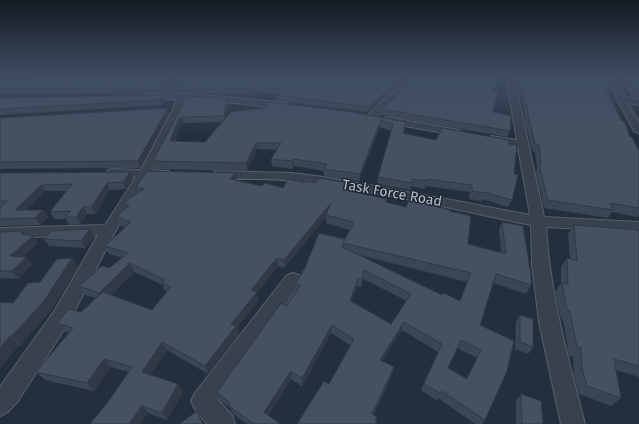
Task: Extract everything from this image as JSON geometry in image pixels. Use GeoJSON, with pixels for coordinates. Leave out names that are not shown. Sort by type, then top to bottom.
{"type":"FeatureCollection","features":[{"type":"Feature","properties":{"kind":"street"},"geometry":{"type":"LineString","coordinates":[[134,97],[174,103],[237,100],[299,107]]}},
{"type":"Feature","properties":{"kind":"street"},"geometry":{"type":"LineString","coordinates":[[0,404],[10,393],[62,316],[109,230],[145,173],[176,97]]}},
{"type":"Feature","properties":{"kind":"street"},"geometry":{"type":"LineString","coordinates":[[371,117],[392,97]]}},
{"type":"Feature","properties":{"kind":"street"},"geometry":{"type":"LineString","coordinates":[[514,97],[538,222],[540,264],[549,322],[573,424]]}},
{"type":"Feature","properties":{"kind":"street"},"geometry":{"type":"LineString","coordinates":[[621,99],[639,102]]}},
{"type":"Feature","properties":{"kind":"street"},"geometry":{"type":"LineString","coordinates":[[621,99],[639,131]]}},
{"type":"Feature","properties":{"kind":"street"},"geometry":{"type":"LineString","coordinates":[[359,115],[469,135]]}},
{"type":"Feature","properties":{"kind":"street"},"geometry":{"type":"LineString","coordinates":[[484,138],[522,144]]}},
{"type":"Feature","properties":{"kind":"street"},"geometry":{"type":"LineString","coordinates":[[97,173],[176,174]]}},
{"type":"Feature","properties":{"kind":"street","name":"Task Force Road"},"geometry":{"type":"LineString","coordinates":[[207,175],[292,177],[324,181],[457,205],[538,222],[639,227]]}},
{"type":"Feature","properties":{"kind":"street"},"geometry":{"type":"LineString","coordinates":[[0,233],[109,230]]}},
{"type":"Feature","properties":{"kind":"street"},"geometry":{"type":"LineString","coordinates":[[223,424],[203,401],[293,280]]}},
{"type":"Feature","properties":{"kind":"building"},"geometry":{"type":"Polygon","coordinates":[[[161,97],[160,100],[0,109],[0,98],[161,97]]]}},
{"type":"Feature","properties":{"kind":"building"},"geometry":{"type":"Polygon","coordinates":[[[185,97],[227,98],[224,116],[182,117],[179,119],[170,141],[205,142],[231,112],[264,108],[269,102],[346,111],[406,122],[403,133],[436,140],[442,128],[509,140],[509,144],[517,145],[514,174],[518,175],[512,200],[484,192],[472,191],[472,185],[427,179],[426,181],[412,179],[412,183],[378,177],[393,124],[381,120],[360,174],[324,169],[327,164],[293,159],[292,161],[271,159],[281,143],[256,143],[246,163],[153,161],[183,104],[185,97]]]}},
{"type":"Feature","properties":{"kind":"building"},"geometry":{"type":"Polygon","coordinates":[[[291,97],[380,97],[369,107],[291,97]]]}},
{"type":"Feature","properties":{"kind":"building"},"geometry":{"type":"Polygon","coordinates":[[[395,97],[497,97],[493,112],[511,116],[510,131],[382,109],[395,97]]]}},
{"type":"Feature","properties":{"kind":"building"},"geometry":{"type":"Polygon","coordinates":[[[525,97],[609,97],[622,121],[624,121],[630,137],[632,137],[639,151],[639,208],[610,203],[613,210],[548,200],[539,165],[541,165],[539,145],[535,144],[525,97]]]}},
{"type":"Feature","properties":{"kind":"building"},"geometry":{"type":"Polygon","coordinates":[[[168,108],[138,161],[0,162],[0,118],[168,108]]]}},
{"type":"Feature","properties":{"kind":"building"},"geometry":{"type":"Polygon","coordinates":[[[147,171],[236,173],[230,179],[262,186],[265,183],[283,188],[288,179],[306,183],[307,181],[316,183],[318,178],[348,183],[345,190],[387,199],[386,202],[406,207],[410,197],[428,202],[427,204],[450,210],[449,211],[471,216],[468,244],[506,254],[502,222],[523,226],[531,275],[531,285],[496,274],[480,325],[514,341],[507,371],[485,420],[442,391],[441,394],[424,383],[442,344],[404,322],[380,360],[394,367],[372,414],[377,417],[375,421],[378,424],[297,424],[324,381],[329,384],[354,339],[332,325],[302,378],[291,371],[264,412],[280,424],[254,424],[230,407],[230,403],[217,392],[281,303],[286,306],[301,285],[295,284],[303,272],[302,270],[304,270],[319,233],[344,239],[344,241],[354,222],[326,215],[331,203],[284,260],[277,258],[251,290],[257,292],[231,324],[236,326],[205,366],[162,342],[142,372],[178,384],[162,413],[142,406],[129,424],[90,424],[111,398],[132,367],[104,359],[87,383],[36,372],[73,328],[57,323],[69,309],[81,312],[103,292],[152,310],[171,287],[162,282],[165,280],[130,263],[99,293],[79,286],[102,266],[109,268],[128,253],[105,246],[131,222],[116,217],[129,206],[125,204],[127,200],[144,189],[136,187],[147,171]],[[343,243],[342,247],[442,295],[443,293],[460,301],[471,273],[343,243]],[[364,270],[362,279],[358,278],[350,301],[391,324],[411,294],[364,270]],[[461,340],[448,368],[467,379],[481,350],[461,340]]]}},
{"type":"Feature","properties":{"kind":"building"},"geometry":{"type":"Polygon","coordinates":[[[130,172],[123,182],[107,183],[91,207],[83,207],[76,217],[65,217],[71,211],[50,212],[72,184],[41,185],[15,210],[43,210],[35,218],[0,219],[0,208],[7,201],[0,201],[0,173],[130,172]]]}},
{"type":"Feature","properties":{"kind":"building"},"geometry":{"type":"Polygon","coordinates":[[[574,225],[639,230],[639,366],[614,359],[621,398],[587,386],[582,368],[581,348],[577,347],[570,311],[567,310],[562,283],[568,284],[567,258],[577,261],[574,225]]]}},
{"type":"Feature","properties":{"kind":"building"},"geometry":{"type":"Polygon","coordinates":[[[90,229],[81,241],[44,239],[52,231],[90,229]]]}},
{"type":"Feature","properties":{"kind":"building"},"geometry":{"type":"Polygon","coordinates":[[[23,231],[21,234],[33,236],[10,256],[26,257],[12,271],[0,271],[0,232],[23,231]]]}},
{"type":"Feature","properties":{"kind":"building"},"geometry":{"type":"Polygon","coordinates":[[[72,258],[44,301],[0,348],[0,302],[13,303],[28,283],[40,282],[57,259],[72,258]]]}},
{"type":"Feature","properties":{"kind":"building"},"geometry":{"type":"Polygon","coordinates":[[[520,315],[533,319],[533,347],[520,342],[520,315]]]}},
{"type":"Feature","properties":{"kind":"building"},"geometry":{"type":"Polygon","coordinates":[[[521,394],[541,401],[543,424],[522,424],[521,394]]]}},
{"type":"Feature","properties":{"kind":"building"},"geometry":{"type":"Polygon","coordinates":[[[197,411],[203,424],[179,424],[197,411]]]}}]}
